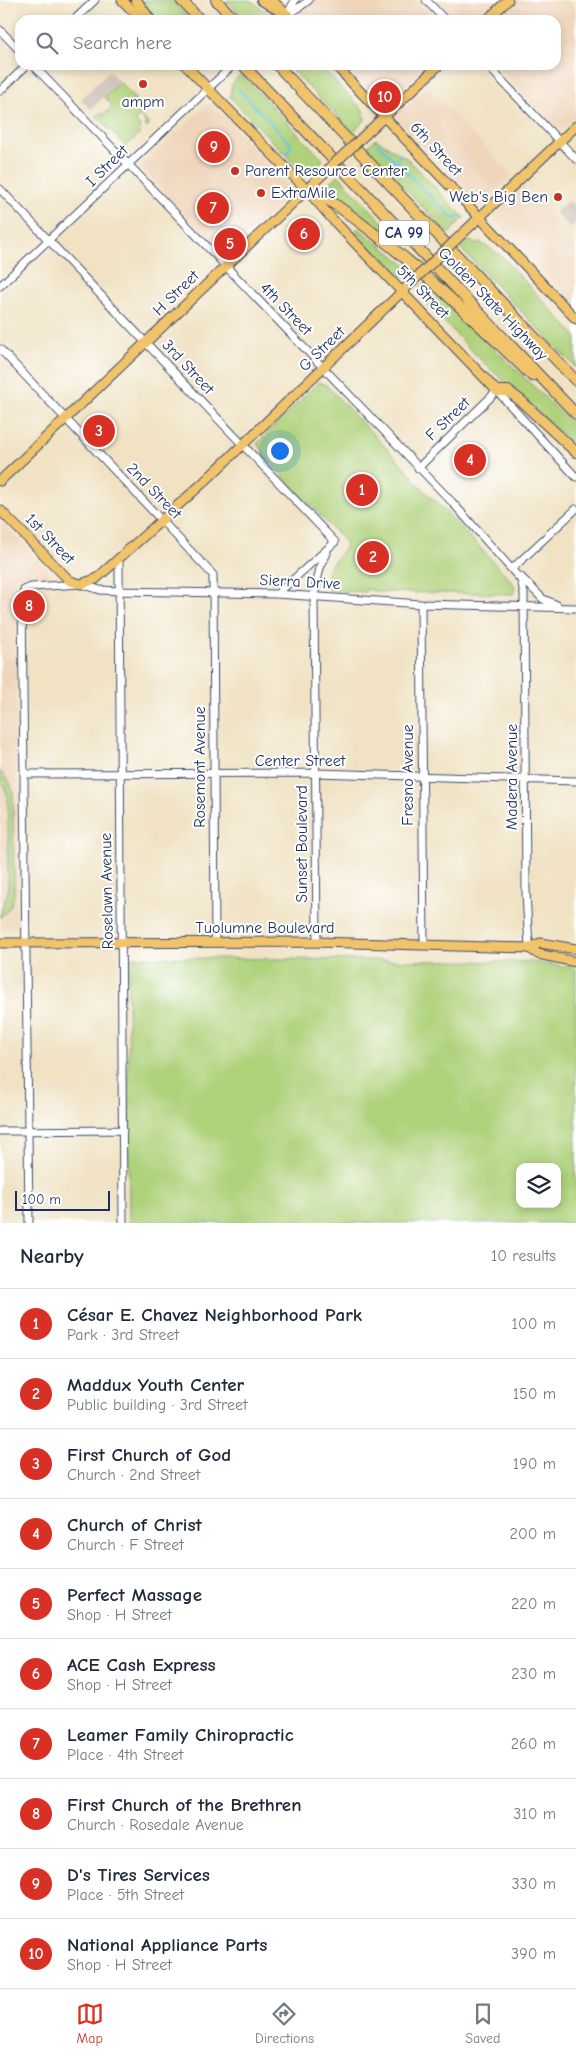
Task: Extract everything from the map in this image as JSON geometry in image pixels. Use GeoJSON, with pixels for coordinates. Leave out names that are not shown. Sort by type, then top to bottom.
{"type":"FeatureCollection","features":[{"type":"Feature","properties":{"kind":"highway"},"geometry":{"type":"LineString","coordinates":[[136,0],[146,15]]}},
{"type":"Feature","properties":{"kind":"highway"},"geometry":{"type":"LineString","coordinates":[[181,0],[195,15]]}},
{"type":"Feature","properties":{"kind":"highway"},"geometry":{"type":"LineString","coordinates":[[216,0],[230,15]]}},
{"type":"Feature","properties":{"kind":"highway"},"geometry":{"type":"LineString","coordinates":[[262,0],[283,15]]}},
{"type":"Feature","properties":{"kind":"highway","name":"Golden State Highway"},"geometry":{"type":"LineString","coordinates":[[248,70],[576,414]]}},
{"type":"Feature","properties":{"kind":"highway","name":"Golden State Highway"},"geometry":{"type":"LineString","coordinates":[[282,70],[576,381]]}},
{"type":"Feature","properties":{"kind":"highway"},"geometry":{"type":"LineString","coordinates":[[307,190],[324,196],[338,205],[411,262],[542,385],[566,402]]}},
{"type":"Feature","properties":{"kind":"highway"},"geometry":{"type":"LineString","coordinates":[[497,391],[508,391],[520,400],[576,452]]}},
{"type":"Feature","properties":{"kind":"main road"},"geometry":{"type":"LineString","coordinates":[[122,0],[137,15]]}},
{"type":"Feature","properties":{"kind":"main road"},"geometry":{"type":"LineString","coordinates":[[272,0],[284,15]]}},
{"type":"Feature","properties":{"kind":"main road"},"geometry":{"type":"LineString","coordinates":[[492,15],[508,0]]}},
{"type":"Feature","properties":{"kind":"main road","name":"5th Street"},"geometry":{"type":"LineString","coordinates":[[190,70],[307,190],[401,292],[497,391]]}},
{"type":"Feature","properties":{"kind":"main road","name":"6th Street"},"geometry":{"type":"LineString","coordinates":[[340,70],[576,319]]}},
{"type":"Feature","properties":{"kind":"main road","name":"H Street"},"geometry":{"type":"LineString","coordinates":[[0,481],[434,70]]}},
{"type":"Feature","properties":{"kind":"main road","name":"G Street"},"geometry":{"type":"LineString","coordinates":[[81,584],[96,579],[163,520],[576,126]]}},
{"type":"Feature","properties":{"kind":"main road","name":"1st Street"},"geometry":{"type":"LineString","coordinates":[[0,510],[62,574],[70,581],[81,584]]}},
{"type":"Feature","properties":{"kind":"main road","name":"Tuolumne Boulevard"},"geometry":{"type":"LineString","coordinates":[[0,943],[316,942],[529,948],[540,943],[576,949]]}},
{"type":"Feature","properties":{"kind":"main road","name":"Tuolumne Boulevard"},"geometry":{"type":"LineString","coordinates":[[529,948],[538,954],[576,962]]}},
{"type":"Feature","properties":{"kind":"street"},"geometry":{"type":"LineString","coordinates":[[79,15],[95,0]]}},
{"type":"Feature","properties":{"kind":"street"},"geometry":{"type":"LineString","coordinates":[[288,15],[295,0]]}},
{"type":"Feature","properties":{"kind":"street"},"geometry":{"type":"LineString","coordinates":[[292,15],[309,0]]}},
{"type":"Feature","properties":{"kind":"street"},"geometry":{"type":"LineString","coordinates":[[426,0],[440,15]]}},
{"type":"Feature","properties":{"kind":"street"},"geometry":{"type":"LineString","coordinates":[[0,30],[15,46]]}},
{"type":"Feature","properties":{"kind":"street"},"geometry":{"type":"LineString","coordinates":[[0,91],[22,70]]}},
{"type":"Feature","properties":{"kind":"street","name":"4th Street"},"geometry":{"type":"LineString","coordinates":[[38,70],[324,368],[515,571],[543,599],[566,608]]}},
{"type":"Feature","properties":{"kind":"street","name":"I Street"},"geometry":{"type":"LineString","coordinates":[[0,286],[228,70]]}},
{"type":"Feature","properties":{"kind":"street"},"geometry":{"type":"LineString","coordinates":[[492,70],[576,159]]}},
{"type":"Feature","properties":{"kind":"street","name":"3rd Street"},"geometry":{"type":"LineString","coordinates":[[0,189],[335,542],[329,548]]}},
{"type":"Feature","properties":{"kind":"street","name":"2nd Street"},"geometry":{"type":"LineString","coordinates":[[0,349],[163,520],[212,575],[213,592]]}},
{"type":"Feature","properties":{"kind":"street","name":"F Street"},"geometry":{"type":"LineString","coordinates":[[418,468],[497,391]]}},
{"type":"Feature","properties":{"kind":"street","name":"5th Street"},"geometry":{"type":"LineString","coordinates":[[497,391],[576,477]]}},
{"type":"Feature","properties":{"kind":"street"},"geometry":{"type":"LineString","coordinates":[[515,571],[576,509]]}},
{"type":"Feature","properties":{"kind":"street"},"geometry":{"type":"LineString","coordinates":[[277,594],[329,548]]}},
{"type":"Feature","properties":{"kind":"street"},"geometry":{"type":"LineString","coordinates":[[314,596],[320,568],[329,548]]}},
{"type":"Feature","properties":{"kind":"street","name":"Roselawn Avenue"},"geometry":{"type":"LineString","coordinates":[[119,560],[123,1223]]}},
{"type":"Feature","properties":{"kind":"street","name":"4th Street"},"geometry":{"type":"LineString","coordinates":[[515,571],[524,587],[524,606]]}},
{"type":"Feature","properties":{"kind":"street","name":"Sierra Drive"},"geometry":{"type":"LineString","coordinates":[[25,774],[22,599],[24,590],[31,587],[81,584],[100,590],[120,591],[277,594],[421,604],[576,608]]}},
{"type":"Feature","properties":{"kind":"street","name":"Rosemont Avenue"},"geometry":{"type":"LineString","coordinates":[[213,592],[215,942]]}},
{"type":"Feature","properties":{"kind":"street","name":"Sunset Boulevard"},"geometry":{"type":"LineString","coordinates":[[314,596],[316,942]]}},
{"type":"Feature","properties":{"kind":"street","name":"Fresno Avenue"},"geometry":{"type":"LineString","coordinates":[[421,604],[424,946]]}},
{"type":"Feature","properties":{"kind":"street","name":"Madera Avenue"},"geometry":{"type":"LineString","coordinates":[[524,606],[529,948]]}},
{"type":"Feature","properties":{"kind":"street","name":"Center Street"},"geometry":{"type":"LineString","coordinates":[[25,774],[316,773],[576,781]]}},
{"type":"Feature","properties":{"kind":"street"},"geometry":{"type":"LineString","coordinates":[[25,774],[29,1223]]}},
{"type":"Feature","properties":{"kind":"street","name":"Tuolumne Boulevard"},"geometry":{"type":"LineString","coordinates":[[548,944],[576,945]]}},
{"type":"Feature","properties":{"kind":"street"},"geometry":{"type":"LineString","coordinates":[[0,1131],[123,1130]]}},
{"type":"Feature","properties":{"kind":"shaded area"},"geometry":{"type":"Polygon","coordinates":[[[315,0],[415,0],[429,15],[301,15],[301,13],[315,0]]]}},
{"type":"Feature","properties":{"kind":"shaded area"},"geometry":{"type":"Polygon","coordinates":[[[435,0],[497,0],[481,15],[449,15],[435,0]]]}},
{"type":"Feature","properties":{"kind":"shaded area"},"geometry":{"type":"Polygon","coordinates":[[[517,0],[567,0],[576,10],[576,116],[561,130],[556,128],[501,70],[561,70],[561,15],[501,15],[517,0]]]}},
{"type":"Feature","properties":{"kind":"shaded area"},"geometry":{"type":"Polygon","coordinates":[[[350,70],[422,70],[385,104],[350,70]]]}},
{"type":"Feature","properties":{"kind":"shaded area"},"geometry":{"type":"Polygon","coordinates":[[[109,71],[120,82],[91,109],[81,99],[109,71]]]}},
{"type":"Feature","properties":{"kind":"shaded area"},"geometry":{"type":"Polygon","coordinates":[[[427,86],[512,175],[482,204],[478,203],[396,117],[427,86]]]}},
{"type":"Feature","properties":{"kind":"shaded area"},"geometry":{"type":"Polygon","coordinates":[[[210,102],[294,192],[225,256],[142,168],[143,164],[210,102]]]}},
{"type":"Feature","properties":{"kind":"shaded area"},"geometry":{"type":"Polygon","coordinates":[[[523,187],[576,243],[576,305],[494,218],[494,214],[523,187]]]}},
{"type":"Feature","properties":{"kind":"shaded area"},"geometry":{"type":"Polygon","coordinates":[[[574,196],[576,222],[570,228],[555,212],[568,200],[571,204],[574,203],[574,196]]]}},
{"type":"Feature","properties":{"kind":"shaded area"},"geometry":{"type":"Polygon","coordinates":[[[0,520],[52,576],[14,577],[18,929],[0,929],[0,520]]]}},
{"type":"Feature","properties":{"kind":"green space"},"geometry":{"type":"Polygon","coordinates":[[[142,0],[171,0],[185,15],[152,15],[142,0]]]}},
{"type":"Feature","properties":{"kind":"green space"},"geometry":{"type":"Polygon","coordinates":[[[226,0],[250,0],[267,13],[266,15],[240,15],[226,0]]]}},
{"type":"Feature","properties":{"kind":"green space"},"geometry":{"type":"Polygon","coordinates":[[[292,70],[324,70],[363,110],[365,120],[353,132],[292,70]]]}},
{"type":"Feature","properties":{"kind":"green space"},"geometry":{"type":"Polygon","coordinates":[[[241,74],[323,160],[309,173],[302,172],[230,97],[232,84],[241,74]]]}},
{"type":"Feature","properties":{"kind":"green space"},"geometry":{"type":"Polygon","coordinates":[[[120,82],[136,100],[132,104],[149,125],[147,128],[144,125],[146,123],[140,117],[135,121],[141,128],[138,131],[140,133],[126,147],[97,116],[100,113],[103,115],[111,108],[111,104],[104,97],[120,82]]]}},
{"type":"Feature","properties":{"kind":"green space"},"geometry":{"type":"Polygon","coordinates":[[[376,139],[409,160],[464,218],[448,234],[366,148],[376,139]]]}},
{"type":"Feature","properties":{"kind":"green space"},"geometry":{"type":"Polygon","coordinates":[[[338,175],[400,241],[395,246],[325,189],[338,175]]]}},
{"type":"Feature","properties":{"kind":"green space"},"geometry":{"type":"Polygon","coordinates":[[[358,228],[411,269],[402,277],[387,260],[381,259],[354,232],[358,228]]]}},
{"type":"Feature","properties":{"kind":"green space"},"geometry":{"type":"Polygon","coordinates":[[[468,240],[477,245],[479,242],[499,254],[576,336],[576,368],[460,248],[468,240]]]}},
{"type":"Feature","properties":{"kind":"green space"},"geometry":{"type":"Polygon","coordinates":[[[426,282],[576,429],[576,447],[483,362],[422,299],[419,288],[426,282]]]}},
{"type":"Feature","properties":{"kind":"green space"},"geometry":{"type":"Polygon","coordinates":[[[318,382],[326,385],[412,475],[414,481],[437,502],[514,584],[515,590],[513,594],[380,592],[366,589],[365,592],[329,590],[326,588],[329,567],[345,548],[346,543],[263,455],[263,451],[257,444],[318,382]]]}},
{"type":"Feature","properties":{"kind":"green space"},"geometry":{"type":"Polygon","coordinates":[[[0,771],[10,783],[13,794],[14,894],[11,906],[0,918],[8,888],[8,800],[0,771]]]}},
{"type":"Feature","properties":{"kind":"green space"},"geometry":{"type":"Polygon","coordinates":[[[128,957],[531,962],[576,968],[576,1223],[129,1223],[128,957]]]}},
{"type":"Feature","properties":{"kind":"waterway"},"geometry":{"type":"LineString","coordinates":[[238,89],[292,145],[286,155]]}},
{"type":"Feature","properties":{"kind":"waterway"},"geometry":{"type":"LineString","coordinates":[[377,143],[451,217],[454,219],[463,216]]}},
{"type":"Feature","properties":{"kind":"waterway"},"geometry":{"type":"LineString","coordinates":[[397,161],[400,154]]}},
{"type":"Feature","properties":{"kind":"place","name":"ampm"},"geometry":{"type":"Point","coordinates":[143,84]}},
{"type":"Feature","properties":{"kind":"place","name":"National Appliance Parts"},"geometry":{"type":"Point","coordinates":[385,97]}},
{"type":"Feature","properties":{"kind":"place","name":"D's Tires Services"},"geometry":{"type":"Point","coordinates":[214,147]}},
{"type":"Feature","properties":{"kind":"place","name":"Parent Resource Center"},"geometry":{"type":"Point","coordinates":[235,171]}},
{"type":"Feature","properties":{"kind":"place","name":"ExtraMile"},"geometry":{"type":"Point","coordinates":[261,193]}},
{"type":"Feature","properties":{"kind":"place","name":"Web's Big Ben"},"geometry":{"type":"Point","coordinates":[558,197]}},
{"type":"Feature","properties":{"kind":"place","name":"Leamer Family Chiropractic"},"geometry":{"type":"Point","coordinates":[213,208]}},
{"type":"Feature","properties":{"kind":"place","name":"ACE Cash Express"},"geometry":{"type":"Point","coordinates":[304,234]}},
{"type":"Feature","properties":{"kind":"place","name":"Perfect Massage"},"geometry":{"type":"Point","coordinates":[230,244]}},
{"type":"Feature","properties":{"kind":"place","name":"First Church of God"},"geometry":{"type":"Point","coordinates":[99,431]}},
{"type":"Feature","properties":{"kind":"place","name":"Church of Christ"},"geometry":{"type":"Point","coordinates":[470,460]}},
{"type":"Feature","properties":{"kind":"place","name":"César E. Chavez Neighborhood Park"},"geometry":{"type":"Point","coordinates":[362,490]}},
{"type":"Feature","properties":{"kind":"place","name":"Maddux Youth Center"},"geometry":{"type":"Point","coordinates":[373,557]}},
{"type":"Feature","properties":{"kind":"place","name":"First Church of the Brethren"},"geometry":{"type":"Point","coordinates":[29,606]}}]}
